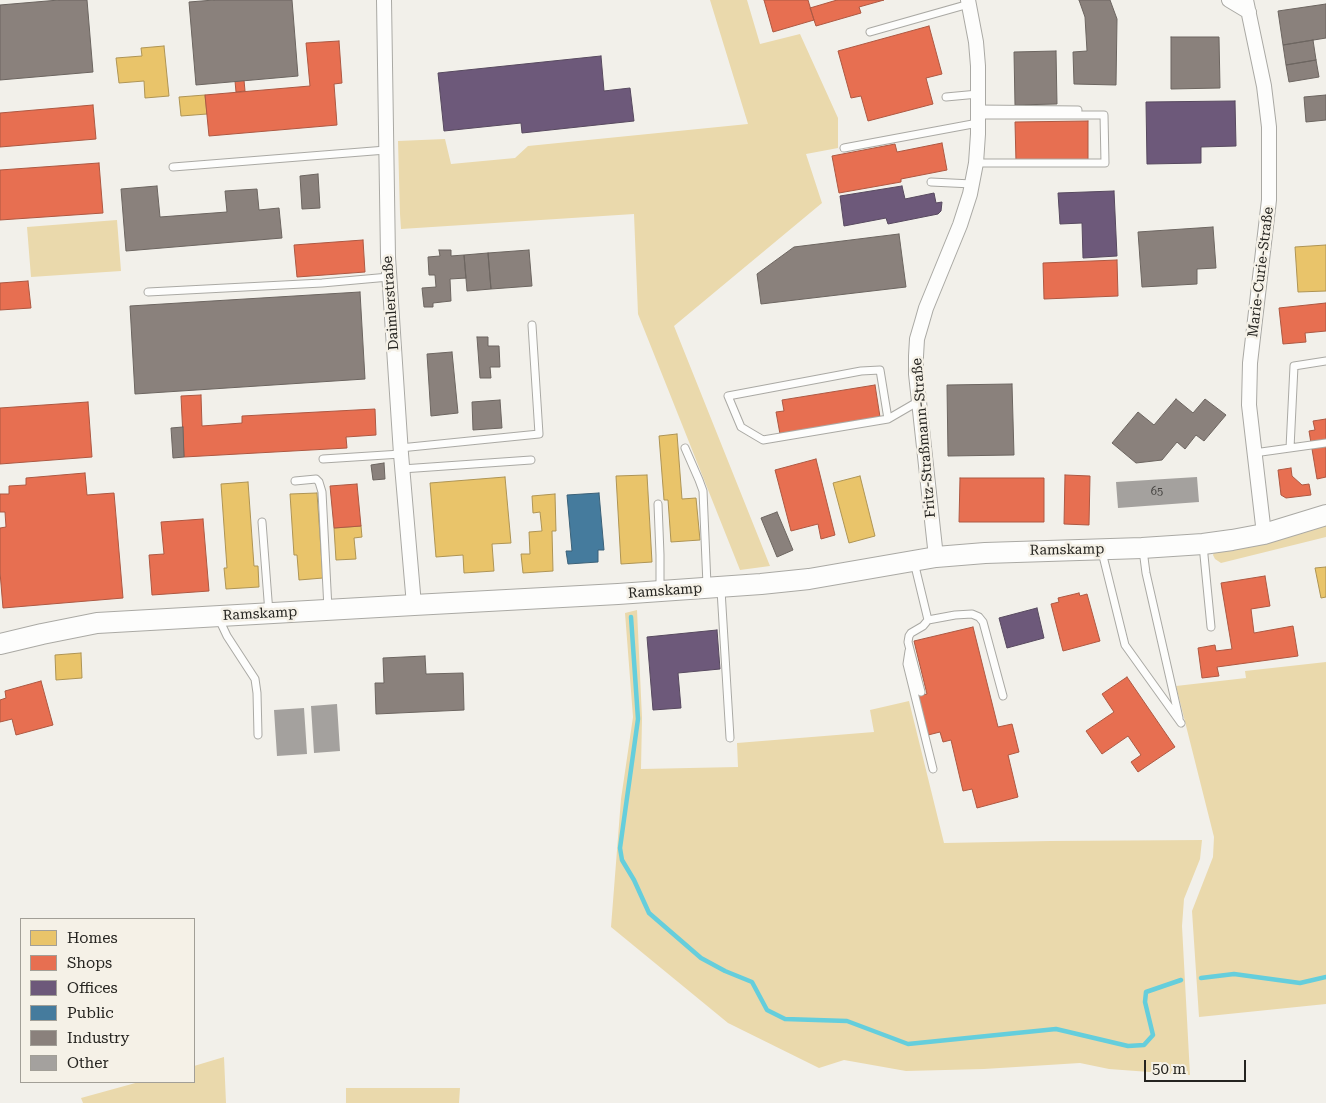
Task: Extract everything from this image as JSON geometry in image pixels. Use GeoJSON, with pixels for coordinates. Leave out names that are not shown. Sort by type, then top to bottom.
{"type":"FeatureCollection","features":[{"type":"Feature","properties":{"kind":"street","name":"Daimlerstraße"},"geometry":{"type":"LineString","coordinates":[[384,0],[388,257],[400,451],[414,605]]}},
{"type":"Feature","properties":{"kind":"street","name":"Marie-Curie-Straße"},"geometry":{"type":"LineString","coordinates":[[1230,0],[1247,6],[1264,86],[1270,127],[1269,200],[1250,364],[1249,405],[1264,534]]}},
{"type":"Feature","properties":{"kind":"street","name":"Fritz-Straßmann-Straße"},"geometry":{"type":"LineString","coordinates":[[936,557],[916,374],[917,339],[926,308],[960,226],[976,163],[978,94],[976,42],[968,2]]}},
{"type":"Feature","properties":{"kind":"street","name":"Ramskamp"},"geometry":{"type":"LineString","coordinates":[[0,644],[97,623],[660,591],[809,579],[936,557],[985,553],[1203,544],[1264,534],[1326,515]]}},
{"type":"Feature","properties":{"kind":"lane"},"geometry":{"type":"LineString","coordinates":[[870,32],[968,2]]}},
{"type":"Feature","properties":{"kind":"lane"},"geometry":{"type":"LineString","coordinates":[[946,97],[978,94]]}},
{"type":"Feature","properties":{"kind":"lane"},"geometry":{"type":"LineString","coordinates":[[844,148],[978,115],[1111,111]]}},
{"type":"Feature","properties":{"kind":"lane"},"geometry":{"type":"LineString","coordinates":[[976,163],[1105,163],[1104,115],[978,115]]}},
{"type":"Feature","properties":{"kind":"lane"},"geometry":{"type":"LineString","coordinates":[[173,167],[386,150]]}},
{"type":"Feature","properties":{"kind":"lane"},"geometry":{"type":"LineString","coordinates":[[931,182],[972,184]]}},
{"type":"Feature","properties":{"kind":"lane"},"geometry":{"type":"LineString","coordinates":[[148,292],[322,283],[389,277]]}},
{"type":"Feature","properties":{"kind":"lane"},"geometry":{"type":"LineString","coordinates":[[323,458],[400,451],[539,434],[532,325]]}},
{"type":"Feature","properties":{"kind":"lane"},"geometry":{"type":"LineString","coordinates":[[1290,448],[1294,366],[1326,361]]}},
{"type":"Feature","properties":{"kind":"lane"},"geometry":{"type":"LineString","coordinates":[[888,420],[880,370],[861,371],[728,396],[741,427],[763,440],[888,420],[919,401]]}},
{"type":"Feature","properties":{"kind":"lane"},"geometry":{"type":"LineString","coordinates":[[1254,453],[1326,443]]}},
{"type":"Feature","properties":{"kind":"lane"},"geometry":{"type":"LineString","coordinates":[[685,448],[700,480],[702,491],[730,738]]}},
{"type":"Feature","properties":{"kind":"lane"},"geometry":{"type":"LineString","coordinates":[[402,469],[531,460]]}},
{"type":"Feature","properties":{"kind":"lane"},"geometry":{"type":"LineString","coordinates":[[295,481],[316,479],[320,482],[328,610]]}},
{"type":"Feature","properties":{"kind":"lane"},"geometry":{"type":"LineString","coordinates":[[658,504],[660,591]]}},
{"type":"Feature","properties":{"kind":"lane"},"geometry":{"type":"LineString","coordinates":[[262,522],[269,613]]}},
{"type":"Feature","properties":{"kind":"lane"},"geometry":{"type":"LineString","coordinates":[[1203,544],[1211,628]]}},
{"type":"Feature","properties":{"kind":"lane"},"geometry":{"type":"LineString","coordinates":[[1101,549],[1126,645],[1181,723],[1146,573],[1142,548]]}},
{"type":"Feature","properties":{"kind":"lane"},"geometry":{"type":"LineString","coordinates":[[914,561],[928,620]]}},
{"type":"Feature","properties":{"kind":"lane"},"geometry":{"type":"LineString","coordinates":[[921,692],[909,648],[909,636],[928,620],[972,614],[984,622],[1003,696]]}},
{"type":"Feature","properties":{"kind":"lane"},"geometry":{"type":"LineString","coordinates":[[218,616],[224,631],[255,678],[258,735]]}},
{"type":"Feature","properties":{"kind":"lane"},"geometry":{"type":"LineString","coordinates":[[909,648],[907,664],[933,769]]}},
{"type":"Feature","properties":{"kind":"shaded area"},"geometry":{"type":"Polygon","coordinates":[[[710,0],[747,0],[760,44],[800,34],[838,118],[838,148],[806,154],[822,203],[674,326],[770,566],[740,570],[638,314],[634,214],[401,229],[400,214],[398,141],[445,139],[451,164],[515,158],[528,146],[748,124],[710,0]]]}},
{"type":"Feature","properties":{"kind":"shaded area"},"geometry":{"type":"Polygon","coordinates":[[[117,220],[121,271],[31,277],[27,227],[117,220]]]}},
{"type":"Feature","properties":{"kind":"shaded area"},"geometry":{"type":"Polygon","coordinates":[[[1326,522],[1326,537],[1221,563],[1213,555],[1214,552],[1326,522]]]}},
{"type":"Feature","properties":{"kind":"shaded area"},"geometry":{"type":"Polygon","coordinates":[[[637,610],[642,718],[641,769],[738,767],[737,743],[874,732],[870,710],[909,701],[944,843],[1202,840],[1200,859],[1184,899],[1182,926],[1190,1075],[1109,1069],[1080,1063],[984,1069],[906,1071],[844,1060],[819,1068],[728,1023],[611,927],[621,799],[633,717],[625,613],[637,610]]]}},
{"type":"Feature","properties":{"kind":"shaded area"},"geometry":{"type":"Polygon","coordinates":[[[1326,662],[1326,1004],[1199,1017],[1192,911],[1213,857],[1214,837],[1176,686],[1246,678],[1245,671],[1326,662]]]}},
{"type":"Feature","properties":{"kind":"shaded area"},"geometry":{"type":"Polygon","coordinates":[[[224,1057],[226,1103],[83,1103],[81,1098],[135,1083],[195,1083],[195,1066],[224,1057]]]}},
{"type":"Feature","properties":{"kind":"shaded area"},"geometry":{"type":"Polygon","coordinates":[[[346,1088],[460,1088],[459,1103],[346,1103],[346,1088]]]}},
{"type":"Feature","properties":{"kind":"building: Homes"},"geometry":{"type":"Polygon","coordinates":[[[164,46],[169,96],[145,98],[144,81],[119,83],[116,58],[142,56],[141,48],[164,46]]]}},
{"type":"Feature","properties":{"kind":"building: Homes"},"geometry":{"type":"Polygon","coordinates":[[[205,95],[207,114],[181,116],[179,97],[205,95]]]}},
{"type":"Feature","properties":{"kind":"building: Homes"},"geometry":{"type":"Polygon","coordinates":[[[1326,245],[1326,291],[1298,292],[1295,247],[1326,245]]]}},
{"type":"Feature","properties":{"kind":"building: Homes"},"geometry":{"type":"Polygon","coordinates":[[[677,434],[682,499],[696,498],[700,540],[671,542],[668,500],[664,500],[659,436],[677,434]]]}},
{"type":"Feature","properties":{"kind":"building: Homes"},"geometry":{"type":"Polygon","coordinates":[[[647,475],[652,562],[621,564],[616,476],[647,475]]]}},
{"type":"Feature","properties":{"kind":"building: Homes"},"geometry":{"type":"Polygon","coordinates":[[[860,476],[875,536],[849,543],[833,483],[860,476]]]}},
{"type":"Feature","properties":{"kind":"building: Homes"},"geometry":{"type":"Polygon","coordinates":[[[505,477],[511,543],[492,544],[494,571],[464,573],[463,555],[436,557],[430,483],[505,477]]]}},
{"type":"Feature","properties":{"kind":"building: Homes"},"geometry":{"type":"Polygon","coordinates":[[[248,482],[254,566],[258,566],[259,587],[226,589],[224,568],[227,568],[221,484],[248,482]]]}},
{"type":"Feature","properties":{"kind":"building: Homes"},"geometry":{"type":"Polygon","coordinates":[[[317,493],[323,578],[299,580],[297,555],[294,555],[290,494],[317,493]]]}},
{"type":"Feature","properties":{"kind":"building: Homes"},"geometry":{"type":"Polygon","coordinates":[[[555,494],[556,531],[552,531],[553,571],[523,573],[521,554],[530,554],[529,532],[542,531],[540,512],[533,513],[532,496],[555,494]]]}},
{"type":"Feature","properties":{"kind":"building: Homes"},"geometry":{"type":"Polygon","coordinates":[[[361,526],[362,537],[354,538],[356,559],[336,560],[334,528],[361,526]]]}},
{"type":"Feature","properties":{"kind":"building: Homes"},"geometry":{"type":"Polygon","coordinates":[[[1326,567],[1326,597],[1321,598],[1315,568],[1326,567]]]}},
{"type":"Feature","properties":{"kind":"building: Homes"},"geometry":{"type":"Polygon","coordinates":[[[81,653],[82,678],[56,680],[55,655],[81,653]]]}},
{"type":"Feature","properties":{"kind":"building: Shops"},"geometry":{"type":"Polygon","coordinates":[[[764,0],[808,0],[814,20],[773,32],[764,0]]]}},
{"type":"Feature","properties":{"kind":"building: Shops"},"geometry":{"type":"Polygon","coordinates":[[[837,0],[884,0],[859,7],[861,13],[816,26],[810,8],[837,0]]]}},
{"type":"Feature","properties":{"kind":"building: Shops"},"geometry":{"type":"Polygon","coordinates":[[[929,26],[942,74],[926,78],[933,104],[868,121],[861,96],[851,98],[838,51],[929,26]]]}},
{"type":"Feature","properties":{"kind":"building: Shops"},"geometry":{"type":"Polygon","coordinates":[[[339,41],[342,83],[334,84],[337,125],[209,136],[205,95],[310,86],[306,43],[339,41]]]}},
{"type":"Feature","properties":{"kind":"building: Shops"},"geometry":{"type":"Polygon","coordinates":[[[244,80],[245,91],[236,92],[235,81],[244,80]]]}},
{"type":"Feature","properties":{"kind":"building: Shops"},"geometry":{"type":"Polygon","coordinates":[[[93,105],[96,139],[0,147],[0,113],[93,105]]]}},
{"type":"Feature","properties":{"kind":"building: Shops"},"geometry":{"type":"Polygon","coordinates":[[[1088,121],[1088,162],[1016,162],[1015,122],[1088,121]]]}},
{"type":"Feature","properties":{"kind":"building: Shops"},"geometry":{"type":"Polygon","coordinates":[[[942,143],[947,170],[901,179],[901,182],[839,193],[832,156],[895,144],[897,152],[942,143]]]}},
{"type":"Feature","properties":{"kind":"building: Shops"},"geometry":{"type":"Polygon","coordinates":[[[99,163],[103,213],[0,220],[0,170],[99,163]]]}},
{"type":"Feature","properties":{"kind":"building: Shops"},"geometry":{"type":"Polygon","coordinates":[[[363,240],[365,272],[297,277],[294,245],[363,240]]]}},
{"type":"Feature","properties":{"kind":"building: Shops"},"geometry":{"type":"Polygon","coordinates":[[[1117,260],[1118,296],[1044,299],[1043,263],[1117,260]]]}},
{"type":"Feature","properties":{"kind":"building: Shops"},"geometry":{"type":"Polygon","coordinates":[[[28,281],[31,308],[0,310],[0,283],[28,281]]]}},
{"type":"Feature","properties":{"kind":"building: Shops"},"geometry":{"type":"Polygon","coordinates":[[[1326,303],[1326,331],[1305,333],[1306,342],[1283,344],[1279,308],[1326,303]]]}},
{"type":"Feature","properties":{"kind":"building: Shops"},"geometry":{"type":"Polygon","coordinates":[[[875,385],[880,417],[780,434],[776,412],[784,411],[782,400],[875,385]]]}},
{"type":"Feature","properties":{"kind":"building: Shops"},"geometry":{"type":"Polygon","coordinates":[[[201,395],[202,426],[242,423],[242,416],[375,409],[376,435],[346,437],[347,448],[184,457],[181,396],[201,395]]]}},
{"type":"Feature","properties":{"kind":"building: Shops"},"geometry":{"type":"Polygon","coordinates":[[[88,402],[92,457],[0,464],[0,408],[88,402]]]}},
{"type":"Feature","properties":{"kind":"building: Shops"},"geometry":{"type":"Polygon","coordinates":[[[1326,419],[1326,477],[1317,479],[1309,431],[1315,430],[1313,421],[1326,419]]]}},
{"type":"Feature","properties":{"kind":"building: Shops"},"geometry":{"type":"Polygon","coordinates":[[[816,459],[835,535],[821,539],[818,524],[791,531],[775,470],[816,459]]]}},
{"type":"Feature","properties":{"kind":"building: Shops"},"geometry":{"type":"Polygon","coordinates":[[[1291,468],[1292,476],[1302,485],[1309,484],[1311,495],[1286,498],[1281,495],[1278,470],[1291,468]]]}},
{"type":"Feature","properties":{"kind":"building: Shops"},"geometry":{"type":"Polygon","coordinates":[[[85,473],[87,495],[114,493],[123,598],[3,608],[0,572],[0,528],[6,527],[5,512],[0,512],[0,494],[9,494],[9,486],[26,485],[26,478],[85,473]]]}},
{"type":"Feature","properties":{"kind":"building: Shops"},"geometry":{"type":"Polygon","coordinates":[[[1065,475],[1090,476],[1089,525],[1064,524],[1065,475]]]}},
{"type":"Feature","properties":{"kind":"building: Shops"},"geometry":{"type":"Polygon","coordinates":[[[960,478],[1044,478],[1044,522],[959,522],[960,478]]]}},
{"type":"Feature","properties":{"kind":"building: Shops"},"geometry":{"type":"Polygon","coordinates":[[[357,484],[361,526],[334,528],[330,486],[357,484]]]}},
{"type":"Feature","properties":{"kind":"building: Shops"},"geometry":{"type":"Polygon","coordinates":[[[203,519],[209,591],[152,595],[149,555],[164,554],[161,522],[203,519]]]}},
{"type":"Feature","properties":{"kind":"building: Shops"},"geometry":{"type":"Polygon","coordinates":[[[1265,576],[1270,606],[1251,609],[1254,633],[1293,626],[1298,656],[1217,667],[1219,676],[1202,678],[1198,648],[1215,645],[1216,651],[1232,649],[1221,583],[1265,576]]]}},
{"type":"Feature","properties":{"kind":"building: Shops"},"geometry":{"type":"Polygon","coordinates":[[[1079,593],[1080,596],[1087,594],[1100,641],[1063,651],[1051,604],[1059,602],[1058,598],[1079,593]]]}},
{"type":"Feature","properties":{"kind":"building: Shops"},"geometry":{"type":"Polygon","coordinates":[[[973,627],[998,727],[1012,724],[1019,752],[1008,755],[1018,797],[977,808],[972,789],[963,791],[951,740],[943,742],[940,732],[928,735],[918,696],[927,694],[914,641],[973,627]]]}},
{"type":"Feature","properties":{"kind":"building: Shops"},"geometry":{"type":"Polygon","coordinates":[[[1127,677],[1175,747],[1138,772],[1131,762],[1141,755],[1128,736],[1102,754],[1086,731],[1114,712],[1102,694],[1127,677]]]}},
{"type":"Feature","properties":{"kind":"building: Shops"},"geometry":{"type":"Polygon","coordinates":[[[41,681],[53,725],[16,735],[12,719],[0,722],[0,700],[6,698],[5,691],[41,681]]]}},
{"type":"Feature","properties":{"kind":"building: Offices"},"geometry":{"type":"Polygon","coordinates":[[[601,56],[604,91],[630,88],[634,121],[522,133],[521,123],[444,131],[438,73],[601,56]]]}},
{"type":"Feature","properties":{"kind":"building: Offices"},"geometry":{"type":"Polygon","coordinates":[[[1235,101],[1236,146],[1201,147],[1201,163],[1147,164],[1146,102],[1235,101]]]}},
{"type":"Feature","properties":{"kind":"building: Offices"},"geometry":{"type":"Polygon","coordinates":[[[902,186],[905,199],[934,193],[936,203],[942,202],[941,211],[938,214],[888,224],[886,218],[844,226],[840,196],[902,186]]]}},
{"type":"Feature","properties":{"kind":"building: Offices"},"geometry":{"type":"Polygon","coordinates":[[[1114,191],[1117,256],[1083,258],[1082,223],[1060,224],[1058,193],[1114,191]]]}},
{"type":"Feature","properties":{"kind":"building: Offices"},"geometry":{"type":"Polygon","coordinates":[[[1037,608],[1044,638],[1007,648],[999,618],[1037,608]]]}},
{"type":"Feature","properties":{"kind":"building: Offices"},"geometry":{"type":"Polygon","coordinates":[[[717,630],[720,669],[678,673],[681,708],[653,710],[647,637],[717,630]]]}},
{"type":"Feature","properties":{"kind":"building: Public"},"geometry":{"type":"Polygon","coordinates":[[[599,493],[604,550],[598,550],[598,562],[568,564],[566,551],[572,551],[567,495],[599,493]]]}},
{"type":"Feature","properties":{"kind":"building: Industry"},"geometry":{"type":"Polygon","coordinates":[[[59,0],[87,0],[93,72],[0,80],[0,5],[59,0]]]}},
{"type":"Feature","properties":{"kind":"building: Industry"},"geometry":{"type":"Polygon","coordinates":[[[214,0],[292,0],[298,76],[196,85],[189,2],[214,0]]]}},
{"type":"Feature","properties":{"kind":"building: Industry"},"geometry":{"type":"Polygon","coordinates":[[[1079,0],[1110,0],[1117,19],[1116,85],[1074,84],[1073,52],[1087,51],[1085,17],[1079,0]]]}},
{"type":"Feature","properties":{"kind":"building: Industry"},"geometry":{"type":"Polygon","coordinates":[[[1326,4],[1326,38],[1283,45],[1278,11],[1326,4]]]}},
{"type":"Feature","properties":{"kind":"building: Industry"},"geometry":{"type":"Polygon","coordinates":[[[1171,37],[1219,37],[1220,88],[1171,89],[1171,37]]]}},
{"type":"Feature","properties":{"kind":"building: Industry"},"geometry":{"type":"Polygon","coordinates":[[[1313,40],[1316,60],[1286,65],[1283,45],[1313,40]]]}},
{"type":"Feature","properties":{"kind":"building: Industry"},"geometry":{"type":"Polygon","coordinates":[[[1056,51],[1057,104],[1015,105],[1014,52],[1056,51]]]}},
{"type":"Feature","properties":{"kind":"building: Industry"},"geometry":{"type":"Polygon","coordinates":[[[1316,60],[1319,77],[1289,82],[1286,65],[1316,60]]]}},
{"type":"Feature","properties":{"kind":"building: Industry"},"geometry":{"type":"Polygon","coordinates":[[[1326,95],[1326,120],[1306,122],[1304,97],[1326,95]]]}},
{"type":"Feature","properties":{"kind":"building: Industry"},"geometry":{"type":"Polygon","coordinates":[[[318,174],[320,208],[302,209],[300,176],[318,174]]]}},
{"type":"Feature","properties":{"kind":"building: Industry"},"geometry":{"type":"Polygon","coordinates":[[[157,186],[160,217],[227,212],[225,191],[257,189],[259,210],[279,208],[282,238],[126,251],[121,189],[157,186]]]}},
{"type":"Feature","properties":{"kind":"building: Industry"},"geometry":{"type":"Polygon","coordinates":[[[1213,227],[1216,268],[1197,269],[1197,284],[1142,287],[1138,232],[1213,227]]]}},
{"type":"Feature","properties":{"kind":"building: Industry"},"geometry":{"type":"Polygon","coordinates":[[[899,234],[906,287],[761,304],[757,274],[794,247],[899,234]]]}},
{"type":"Feature","properties":{"kind":"building: Industry"},"geometry":{"type":"Polygon","coordinates":[[[439,250],[451,250],[451,256],[464,255],[466,278],[450,279],[451,301],[433,303],[433,307],[424,307],[422,288],[436,287],[435,275],[429,275],[428,257],[440,256],[439,250]]]}},
{"type":"Feature","properties":{"kind":"building: Industry"},"geometry":{"type":"Polygon","coordinates":[[[529,250],[532,286],[491,289],[488,253],[529,250]]]}},
{"type":"Feature","properties":{"kind":"building: Industry"},"geometry":{"type":"Polygon","coordinates":[[[488,253],[491,289],[467,291],[464,255],[488,253]]]}},
{"type":"Feature","properties":{"kind":"building: Industry"},"geometry":{"type":"Polygon","coordinates":[[[360,292],[365,379],[135,394],[130,306],[360,292]]]}},
{"type":"Feature","properties":{"kind":"building: Industry"},"geometry":{"type":"Polygon","coordinates":[[[477,337],[488,337],[488,346],[499,346],[500,367],[490,367],[491,378],[480,378],[477,337]]]}},
{"type":"Feature","properties":{"kind":"building: Industry"},"geometry":{"type":"Polygon","coordinates":[[[452,352],[458,413],[431,416],[427,354],[452,352]]]}},
{"type":"Feature","properties":{"kind":"building: Industry"},"geometry":{"type":"Polygon","coordinates":[[[1012,384],[1014,455],[948,456],[947,385],[1012,384]]]}},
{"type":"Feature","properties":{"kind":"building: Industry"},"geometry":{"type":"Polygon","coordinates":[[[1176,399],[1193,413],[1205,399],[1226,415],[1204,441],[1196,435],[1185,449],[1177,442],[1162,460],[1136,463],[1112,443],[1138,412],[1154,425],[1176,399]]]}},
{"type":"Feature","properties":{"kind":"building: Industry"},"geometry":{"type":"Polygon","coordinates":[[[500,400],[502,428],[473,430],[472,402],[500,400]]]}},
{"type":"Feature","properties":{"kind":"building: Industry"},"geometry":{"type":"Polygon","coordinates":[[[183,427],[184,457],[173,458],[171,428],[183,427]]]}},
{"type":"Feature","properties":{"kind":"building: Industry"},"geometry":{"type":"Polygon","coordinates":[[[384,463],[385,479],[373,480],[371,465],[384,463]]]}},
{"type":"Feature","properties":{"kind":"building: Industry"},"geometry":{"type":"Polygon","coordinates":[[[777,512],[793,550],[777,557],[761,518],[777,512]]]}},
{"type":"Feature","properties":{"kind":"building: Industry"},"geometry":{"type":"Polygon","coordinates":[[[425,656],[426,674],[463,673],[464,710],[376,714],[375,683],[384,683],[383,658],[425,656]]]}},
{"type":"Feature","properties":{"kind":"building: Other"},"geometry":{"type":"Polygon","coordinates":[[[1197,477],[1199,502],[1118,508],[1116,482],[1197,477]]]}},
{"type":"Feature","properties":{"kind":"building: Other"},"geometry":{"type":"Polygon","coordinates":[[[337,704],[340,751],[314,753],[311,706],[337,704]]]}},
{"type":"Feature","properties":{"kind":"building: Other"},"geometry":{"type":"Polygon","coordinates":[[[304,708],[307,754],[277,756],[274,710],[304,708]]]}},
{"type":"Feature","properties":{"kind":"waterway"},"geometry":{"type":"LineString","coordinates":[[631,617],[638,719],[620,848],[622,860],[634,880],[649,913],[701,958],[725,971],[752,982],[767,1010],[785,1019],[847,1021],[908,1044],[1056,1029],[1128,1046],[1144,1045],[1153,1035],[1145,1002],[1146,992],[1181,980]]}},
{"type":"Feature","properties":{"kind":"waterway"},"geometry":{"type":"LineString","coordinates":[[1201,978],[1234,974],[1300,983],[1326,977]]}}]}
